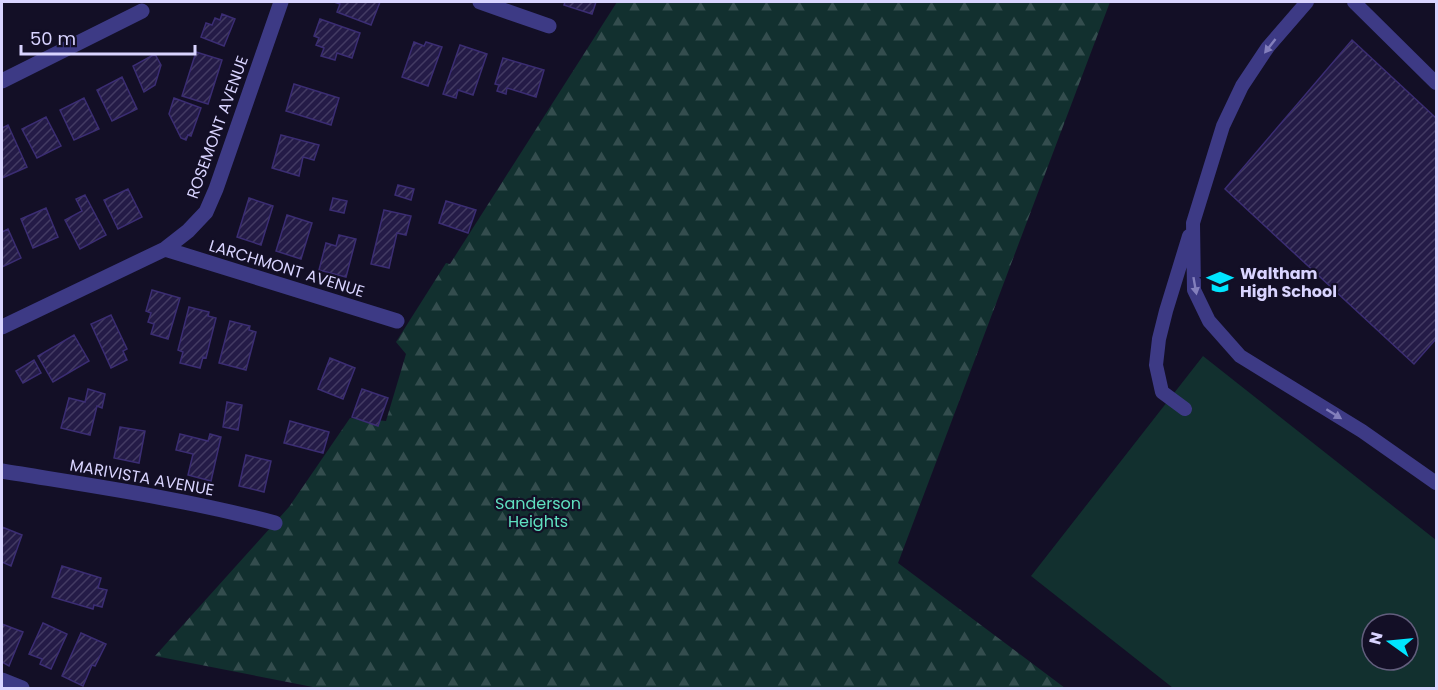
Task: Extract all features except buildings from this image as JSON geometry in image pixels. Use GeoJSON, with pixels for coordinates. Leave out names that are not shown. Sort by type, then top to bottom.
{"type":"FeatureCollection","features":[{"type":"Feature","properties":{"kind":"street","name":"ROSEMONT AVENUE"},"geometry":{"type":"LineString","coordinates":[[2,327],[165,249],[188,231],[206,212],[281,2]]}},
{"type":"Feature","properties":{"kind":"street"},"geometry":{"type":"LineString","coordinates":[[480,2],[549,26]]}},
{"type":"Feature","properties":{"kind":"street"},"geometry":{"type":"LineString","coordinates":[[2,81],[142,11]]}},
{"type":"Feature","properties":{"kind":"street","name":"LARCHMONT AVENUE"},"geometry":{"type":"LineString","coordinates":[[165,249],[397,321]]}},
{"type":"Feature","properties":{"kind":"street","name":"MARIVISTA AVENUE"},"geometry":{"type":"LineString","coordinates":[[2,471],[178,501],[275,523]]}},
{"type":"Feature","properties":{"kind":"street"},"geometry":{"type":"LineString","coordinates":[[2,680],[22,688]]}},
{"type":"Feature","properties":{"kind":"lane"},"geometry":{"type":"LineString","coordinates":[[1185,409],[1162,392],[1156,365],[1165,315],[1222,126],[1242,86],[1268,47],[1307,2]]}},
{"type":"Feature","properties":{"kind":"lane"},"geometry":{"type":"LineString","coordinates":[[1354,2],[1437,83]]}},
{"type":"Feature","properties":{"kind":"lane"},"geometry":{"type":"LineString","coordinates":[[1193,223],[1194,290],[1209,321],[1240,356],[1362,431],[1437,483]]}},
{"type":"Feature","properties":{"kind":"green space","name":"Sanderson Heights"},"geometry":{"type":"Polygon","coordinates":[[[617,2],[1110,2],[898,563],[1065,688],[318,688],[155,656],[289,507],[350,418],[386,421],[406,354],[396,342],[446,263],[450,264],[617,2]]]}},
{"type":"Feature","properties":{"kind":"green space"},"geometry":{"type":"Polygon","coordinates":[[[1203,356],[1436,540],[1436,688],[1173,688],[1031,576],[1203,356]]]}},
{"type":"Feature","properties":{"kind":"place","name":"Waltham High School"},"geometry":{"type":"Point","coordinates":[1220,282]}}]}
